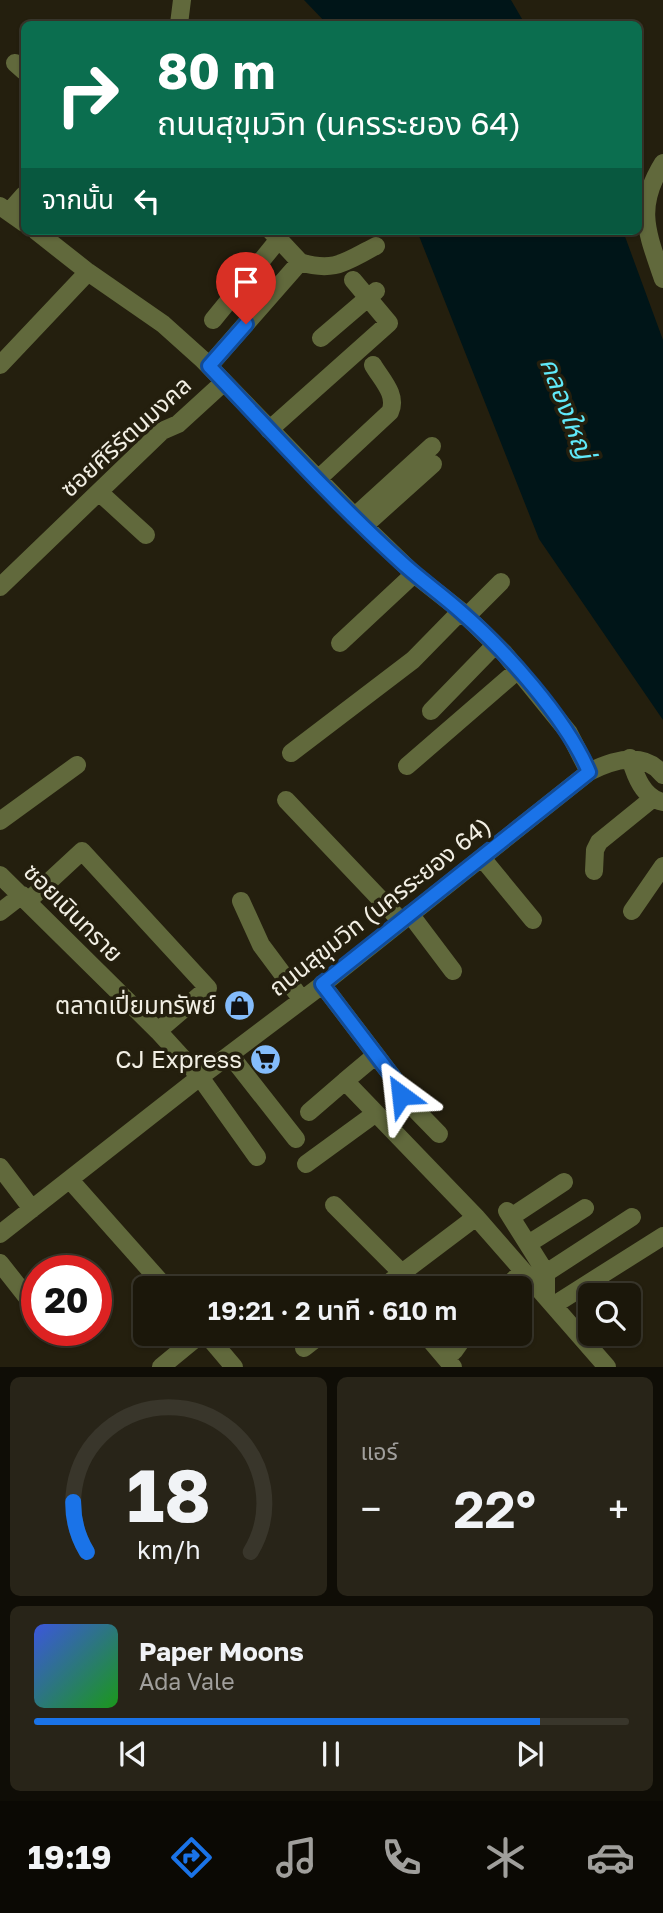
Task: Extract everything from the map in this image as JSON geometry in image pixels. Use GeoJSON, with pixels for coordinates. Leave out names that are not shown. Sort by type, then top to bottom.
{"type":"FeatureCollection","features":[{"type":"Feature","properties":{"kind":"street"},"geometry":{"type":"LineString","coordinates":[[182,0],[182,21]]}},
{"type":"Feature","properties":{"kind":"street"},"geometry":{"type":"LineString","coordinates":[[663,163],[650,183],[645,211],[651,244],[663,279]]}},
{"type":"Feature","properties":{"kind":"street"},"geometry":{"type":"LineString","coordinates":[[21,197],[4,209],[21,221]]}},
{"type":"Feature","properties":{"kind":"street"},"geometry":{"type":"LineString","coordinates":[[41,235],[88,272],[163,324],[209,366],[359,522],[414,574],[464,614],[518,670],[569,733],[589,772]]}},
{"type":"Feature","properties":{"kind":"street"},"geometry":{"type":"LineString","coordinates":[[214,320],[275,235],[300,262],[317,267],[335,267],[376,246]]}},
{"type":"Feature","properties":{"kind":"street"},"geometry":{"type":"LineString","coordinates":[[209,366],[300,262]]}},
{"type":"Feature","properties":{"kind":"street"},"geometry":{"type":"LineString","coordinates":[[0,365],[88,272]]}},
{"type":"Feature","properties":{"kind":"street"},"geometry":{"type":"LineString","coordinates":[[270,430],[390,323],[372,294],[353,279]]}},
{"type":"Feature","properties":{"kind":"street"},"geometry":{"type":"LineString","coordinates":[[321,338],[372,294]]}},
{"type":"Feature","properties":{"kind":"street"},"geometry":{"type":"LineString","coordinates":[[318,479],[390,412],[394,405],[373,365]]}},
{"type":"Feature","properties":{"kind":"street","name":"ซอยศิริรัตนมงคล"},"geometry":{"type":"LineString","coordinates":[[0,587],[162,431],[178,424],[224,382]]}},
{"type":"Feature","properties":{"kind":"street"},"geometry":{"type":"LineString","coordinates":[[359,522],[432,455]]}},
{"type":"Feature","properties":{"kind":"street"},"geometry":{"type":"LineString","coordinates":[[100,493],[146,535]]}},
{"type":"Feature","properties":{"kind":"street"},"geometry":{"type":"LineString","coordinates":[[340,643],[414,574]]}},
{"type":"Feature","properties":{"kind":"street"},"geometry":{"type":"LineString","coordinates":[[291,753],[413,660],[501,582]]}},
{"type":"Feature","properties":{"kind":"street"},"geometry":{"type":"LineString","coordinates":[[432,711],[495,645]]}},
{"type":"Feature","properties":{"kind":"street"},"geometry":{"type":"LineString","coordinates":[[407,766],[518,670]]}},
{"type":"Feature","properties":{"kind":"street"},"geometry":{"type":"LineString","coordinates":[[594,871],[595,850],[599,842],[658,800],[636,778],[629,758],[648,761],[663,775]]}},
{"type":"Feature","properties":{"kind":"street","name":"ถนนสุขุมวิท (นครระยอง 64)"},"geometry":{"type":"LineString","coordinates":[[0,1234],[302,1000],[589,772],[602,765],[629,758]]}},
{"type":"Feature","properties":{"kind":"street"},"geometry":{"type":"LineString","coordinates":[[0,821],[77,765]]}},
{"type":"Feature","properties":{"kind":"street"},"geometry":{"type":"LineString","coordinates":[[286,800],[405,917],[453,971]]}},
{"type":"Feature","properties":{"kind":"street"},"geometry":{"type":"LineString","coordinates":[[0,912],[25,898],[82,851],[208,988],[158,1031]]}},
{"type":"Feature","properties":{"kind":"street"},"geometry":{"type":"LineString","coordinates":[[482,858],[533,920]]}},
{"type":"Feature","properties":{"kind":"street"},"geometry":{"type":"LineString","coordinates":[[632,911],[663,866]]}},
{"type":"Feature","properties":{"kind":"street","name":"ซอยเนินทราย"},"geometry":{"type":"LineString","coordinates":[[0,875],[158,1031],[200,1077],[257,1157]]}},
{"type":"Feature","properties":{"kind":"street"},"geometry":{"type":"LineString","coordinates":[[241,901],[261,945],[302,1000]]}},
{"type":"Feature","properties":{"kind":"street"},"geometry":{"type":"LineString","coordinates":[[322,984],[398,1084],[401,1095],[439,1134]]}},
{"type":"Feature","properties":{"kind":"street"},"geometry":{"type":"LineString","coordinates":[[230,1055],[296,1139]]}},
{"type":"Feature","properties":{"kind":"street"},"geometry":{"type":"LineString","coordinates":[[309,1112],[376,1055]]}},
{"type":"Feature","properties":{"kind":"street"},"geometry":{"type":"LineString","coordinates":[[345,1082],[476,1217],[550,1300],[598,1364]]}},
{"type":"Feature","properties":{"kind":"street"},"geometry":{"type":"LineString","coordinates":[[306,1164],[376,1113]]}},
{"type":"Feature","properties":{"kind":"street"},"geometry":{"type":"LineString","coordinates":[[0,1167],[32,1209]]}},
{"type":"Feature","properties":{"kind":"street"},"geometry":{"type":"LineString","coordinates":[[70,1180],[155,1276]]}},
{"type":"Feature","properties":{"kind":"street"},"geometry":{"type":"LineString","coordinates":[[550,1300],[546,1273],[509,1214],[564,1182]]}},
{"type":"Feature","properties":{"kind":"street"},"geometry":{"type":"LineString","coordinates":[[334,1205],[401,1273]]}},
{"type":"Feature","properties":{"kind":"street"},"geometry":{"type":"LineString","coordinates":[[528,1244],[585,1208]]}},
{"type":"Feature","properties":{"kind":"street"},"geometry":{"type":"LineString","coordinates":[[397,1276],[476,1217]]}},
{"type":"Feature","properties":{"kind":"street"},"geometry":{"type":"LineString","coordinates":[[546,1273],[632,1217]]}},
{"type":"Feature","properties":{"kind":"street"},"geometry":{"type":"LineString","coordinates":[[550,1300],[663,1236]]}},
{"type":"Feature","properties":{"kind":"street"},"geometry":{"type":"LineString","coordinates":[[0,1263],[21,1290]]}},
{"type":"Feature","properties":{"kind":"street"},"geometry":{"type":"LineString","coordinates":[[518,1276],[523,1271]]}},
{"type":"Feature","properties":{"kind":"street"},"geometry":{"type":"LineString","coordinates":[[161,1367],[188,1346]]}},
{"type":"Feature","properties":{"kind":"street"},"geometry":{"type":"LineString","coordinates":[[215,1346],[234,1367]]}},
{"type":"Feature","properties":{"kind":"street"},"geometry":{"type":"LineString","coordinates":[[439,1346],[454,1359]]}},
{"type":"Feature","properties":{"kind":"water"},"geometry":{"type":"Polygon","coordinates":[[[304,0],[511,0],[523,21],[324,21],[304,0]]]}},
{"type":"Feature","properties":{"kind":"water","name":"คลองใหญ่"},"geometry":{"type":"Polygon","coordinates":[[[419,235],[624,235],[663,340],[663,720],[539,539],[419,235]]]}},
{"type":"Feature","properties":{"kind":"place","name":"ตลาดเปี่ยมทรัพย์"},"geometry":{"type":"Point","coordinates":[239,1006]}},
{"type":"Feature","properties":{"kind":"place","name":"CJ Express"},"geometry":{"type":"Point","coordinates":[265,1060]}},
{"type":"Feature","properties":{"kind":"route"},"geometry":{"type":"LineString","coordinates":[[246,324],[209,366],[398,560],[461,611],[504,653],[569,733],[589,772],[322,984],[398,1084],[401,1095]]}}]}
